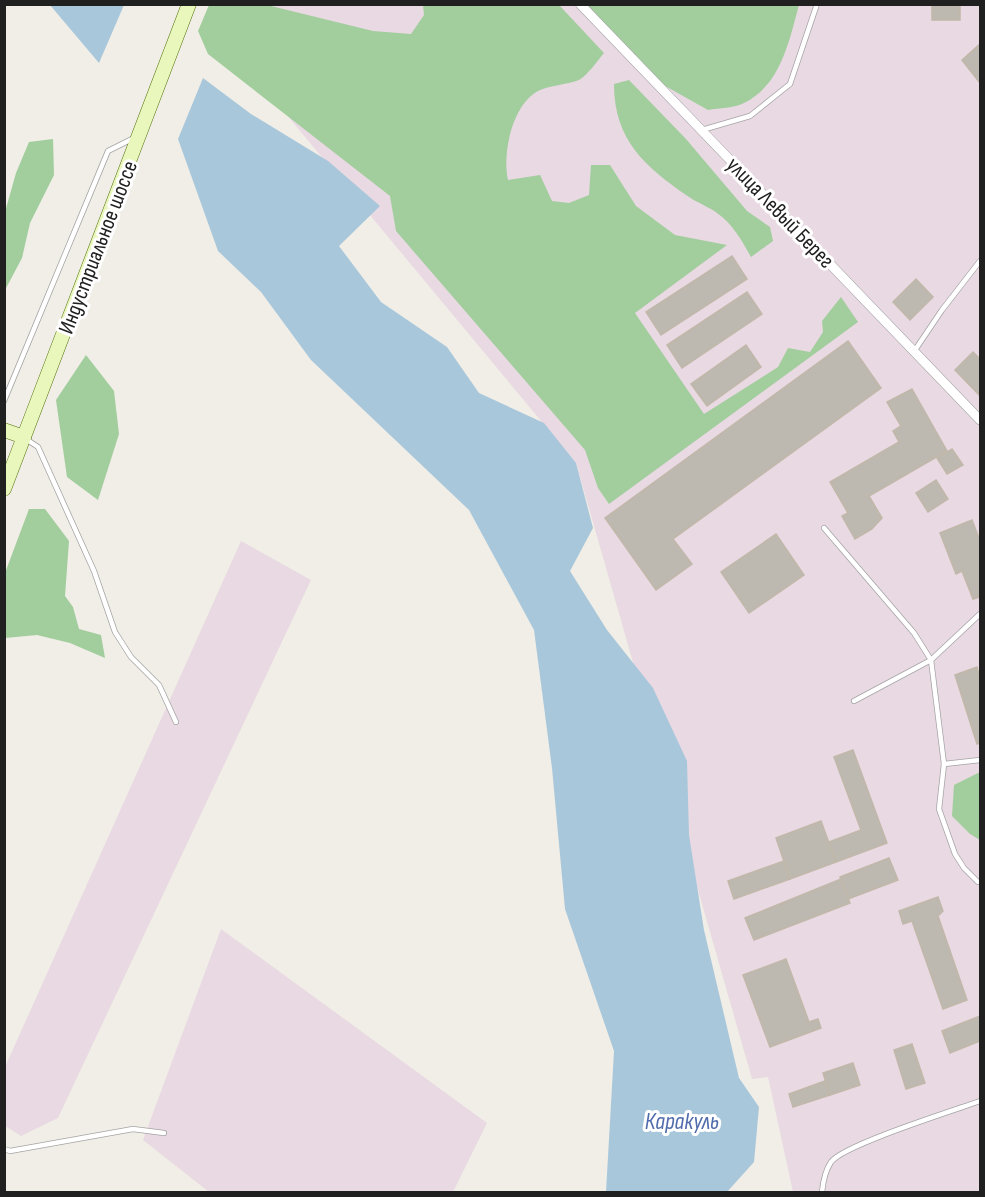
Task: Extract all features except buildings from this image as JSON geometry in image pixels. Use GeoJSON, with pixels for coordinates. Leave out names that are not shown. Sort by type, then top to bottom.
{"type":"FeatureCollection","features":[{"type":"Feature","properties":{"kind":"main road","name":"Индустриальное шоссе"},"geometry":{"type":"LineString","coordinates":[[4,489],[189,4]]}},
{"type":"Feature","properties":{"kind":"main road"},"geometry":{"type":"LineString","coordinates":[[4,430],[24,438]]}},
{"type":"Feature","properties":{"kind":"street","name":"улица Левый Берег"},"geometry":{"type":"LineString","coordinates":[[580,4],[981,420]]}},
{"type":"Feature","properties":{"kind":"lane"},"geometry":{"type":"LineString","coordinates":[[702,130],[750,116],[790,84],[817,4]]}},
{"type":"Feature","properties":{"kind":"lane"},"geometry":{"type":"LineString","coordinates":[[4,401],[108,151],[139,136]]}},
{"type":"Feature","properties":{"kind":"lane"},"geometry":{"type":"LineString","coordinates":[[915,350],[942,310],[981,261]]}},
{"type":"Feature","properties":{"kind":"lane"},"geometry":{"type":"LineString","coordinates":[[24,438],[38,447],[94,571],[115,633],[131,657],[159,685],[176,722]]}},
{"type":"Feature","properties":{"kind":"lane"},"geometry":{"type":"LineString","coordinates":[[824,528],[914,633],[931,660],[944,764],[939,808],[955,854],[964,868],[978,882]]}},
{"type":"Feature","properties":{"kind":"lane"},"geometry":{"type":"LineString","coordinates":[[854,701],[931,660],[981,614]]}},
{"type":"Feature","properties":{"kind":"lane"},"geometry":{"type":"LineString","coordinates":[[944,764],[981,760]]}},
{"type":"Feature","properties":{"kind":"lane"},"geometry":{"type":"LineString","coordinates":[[822,1192],[823,1180],[832,1160],[872,1139],[981,1101]]}},
{"type":"Feature","properties":{"kind":"lane"},"geometry":{"type":"LineString","coordinates":[[4,1149],[10,1151],[133,1129],[164,1133]]}},
{"type":"Feature","properties":{"kind":"shaded area"},"geometry":{"type":"Polygon","coordinates":[[[219,4],[980,5],[980,1192],[793,1192],[768,1077],[752,1079],[576,463],[212,25],[219,4]]]}},
{"type":"Feature","properties":{"kind":"shaded area"},"geometry":{"type":"Polygon","coordinates":[[[241,541],[311,580],[58,1118],[21,1136],[5,1126],[5,1067],[241,541]]]}},
{"type":"Feature","properties":{"kind":"shaded area"},"geometry":{"type":"Polygon","coordinates":[[[221,929],[487,1123],[453,1192],[209,1192],[143,1140],[221,929]]]}},
{"type":"Feature","properties":{"kind":"green space"},"geometry":{"type":"Polygon","coordinates":[[[209,5],[267,5],[373,31],[411,34],[424,15],[423,5],[559,5],[604,53],[579,80],[538,91],[522,107],[508,144],[506,169],[508,180],[540,175],[552,201],[569,203],[589,195],[591,165],[610,165],[636,206],[675,235],[727,245],[635,313],[704,414],[778,367],[788,348],[810,352],[823,332],[822,321],[841,297],[858,322],[609,504],[598,488],[585,450],[396,231],[390,196],[208,54],[198,31],[209,5]]]}},
{"type":"Feature","properties":{"kind":"green space"},"geometry":{"type":"Polygon","coordinates":[[[583,5],[799,5],[782,61],[767,85],[744,103],[708,110],[651,78],[583,5]]]}},
{"type":"Feature","properties":{"kind":"green space"},"geometry":{"type":"Polygon","coordinates":[[[629,80],[686,139],[747,211],[770,227],[773,241],[751,257],[737,233],[723,217],[673,186],[646,163],[626,136],[615,104],[614,84],[629,80]]]}},
{"type":"Feature","properties":{"kind":"green space"},"geometry":{"type":"Polygon","coordinates":[[[53,139],[54,175],[30,223],[22,258],[5,290],[5,212],[16,173],[29,142],[53,139]]]}},
{"type":"Feature","properties":{"kind":"green space"},"geometry":{"type":"Polygon","coordinates":[[[86,355],[114,391],[119,434],[98,500],[67,477],[56,400],[86,355]]]}},
{"type":"Feature","properties":{"kind":"green space"},"geometry":{"type":"Polygon","coordinates":[[[29,509],[45,509],[69,541],[65,596],[73,607],[79,629],[101,635],[105,658],[70,643],[37,635],[5,638],[5,573],[29,509]]]}},
{"type":"Feature","properties":{"kind":"green space"},"geometry":{"type":"Polygon","coordinates":[[[980,772],[980,840],[970,834],[952,816],[954,785],[980,772]]]}},
{"type":"Feature","properties":{"kind":"water"},"geometry":{"type":"Polygon","coordinates":[[[50,5],[124,5],[99,63],[50,5]]]}},
{"type":"Feature","properties":{"kind":"water","name":"Каракуль"},"geometry":{"type":"Polygon","coordinates":[[[203,78],[251,114],[328,161],[380,206],[339,246],[381,302],[447,347],[479,393],[544,423],[576,463],[593,528],[570,571],[607,630],[653,688],[687,761],[689,835],[704,930],[739,1078],[759,1107],[754,1162],[727,1192],[606,1192],[614,1051],[565,909],[552,768],[534,630],[469,510],[311,360],[261,292],[218,251],[178,139],[203,78]]]}}]}
